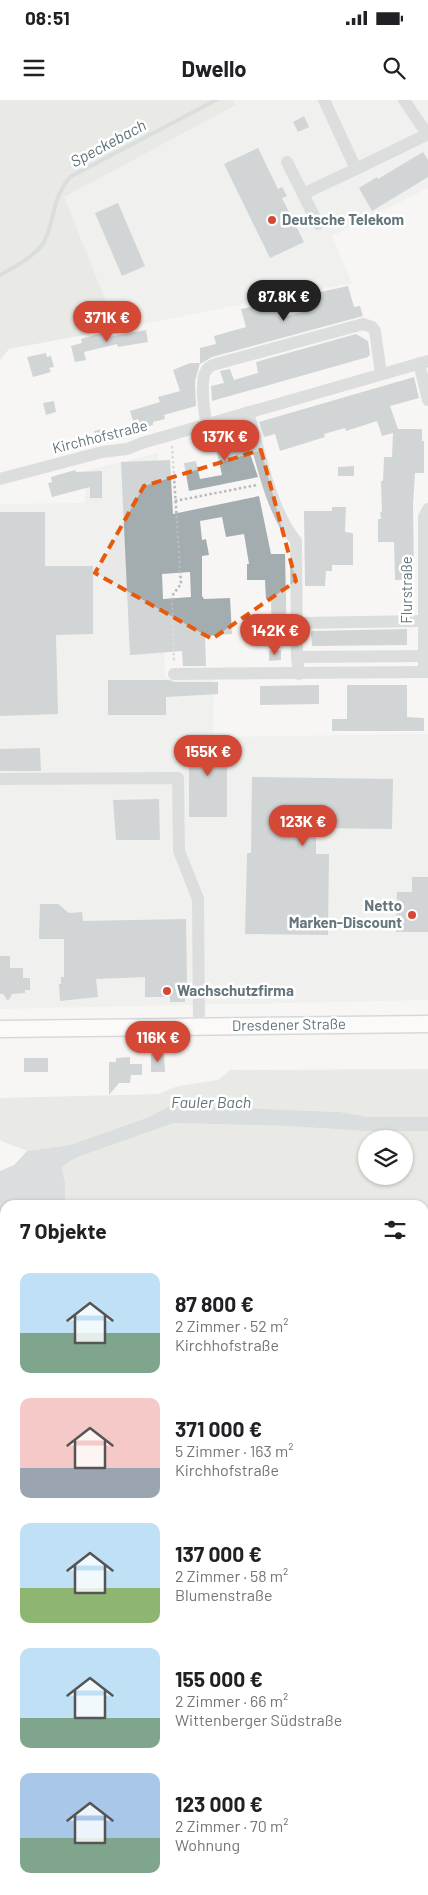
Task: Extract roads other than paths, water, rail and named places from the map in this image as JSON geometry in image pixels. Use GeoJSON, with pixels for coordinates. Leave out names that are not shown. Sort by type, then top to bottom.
{"type":"FeatureCollection","features":[{"type":"Feature","properties":{"kind":"main road","name":"Dresdener Straße"},"geometry":{"type":"LineString","coordinates":[[0,1029],[428,1024]]}},
{"type":"Feature","properties":{"kind":"street"},"geometry":{"type":"LineString","coordinates":[[324,100],[356,168]]}},
{"type":"Feature","properties":{"kind":"street"},"geometry":{"type":"LineString","coordinates":[[303,194],[428,134],[404,100]]}},
{"type":"Feature","properties":{"kind":"street"},"geometry":{"type":"LineString","coordinates":[[287,162],[318,224]]}},
{"type":"Feature","properties":{"kind":"street"},"geometry":{"type":"LineString","coordinates":[[207,424],[204,413],[204,376],[210,367],[216,364],[363,324],[369,325],[375,331],[381,374]]}},
{"type":"Feature","properties":{"kind":"street"},"geometry":{"type":"LineString","coordinates":[[423,362],[428,400]]}},
{"type":"Feature","properties":{"kind":"street","name":"Kirchhofstraße"},"geometry":{"type":"LineString","coordinates":[[0,479],[102,452],[127,449],[169,435],[423,362]]}},
{"type":"Feature","properties":{"kind":"street"},"geometry":{"type":"LineString","coordinates":[[248,412],[276,507],[286,529],[296,541],[297,656],[299,674]]}},
{"type":"Feature","properties":{"kind":"street","name":"Flurstraße"},"geometry":{"type":"LineString","coordinates":[[426,672],[423,621],[424,517],[428,509]]}},
{"type":"Feature","properties":{"kind":"street"},"geometry":{"type":"LineString","coordinates":[[297,623],[423,621]]}},
{"type":"Feature","properties":{"kind":"street"},"geometry":{"type":"LineString","coordinates":[[297,656],[426,656]]}},
{"type":"Feature","properties":{"kind":"street"},"geometry":{"type":"LineString","coordinates":[[174,674],[426,672]]}},
{"type":"Feature","properties":{"kind":"street"},"geometry":{"type":"LineString","coordinates":[[0,779],[178,778],[179,851],[198,899],[199,1026]]}},
{"type":"Feature","properties":{"kind":"waterway","name":"Speckebach"},"geometry":{"type":"LineString","coordinates":[[0,275],[24,261],[41,247],[48,233],[60,193],[70,177],[216,100]]}},
{"type":"Feature","properties":{"kind":"place","name":"Deutsche Telekom"},"geometry":{"type":"Point","coordinates":[272,220]}},
{"type":"Feature","properties":{"kind":"place","name":"Netto Marken-Discount"},"geometry":{"type":"Point","coordinates":[412,915]}},
{"type":"Feature","properties":{"kind":"place","name":"Wachschutzfirma"},"geometry":{"type":"Point","coordinates":[167,991]}},
{"type":"Feature","properties":{"kind":"water label","name":"Fauler Bach"},"geometry":{"type":"Point","coordinates":[211,1102]}}]}
